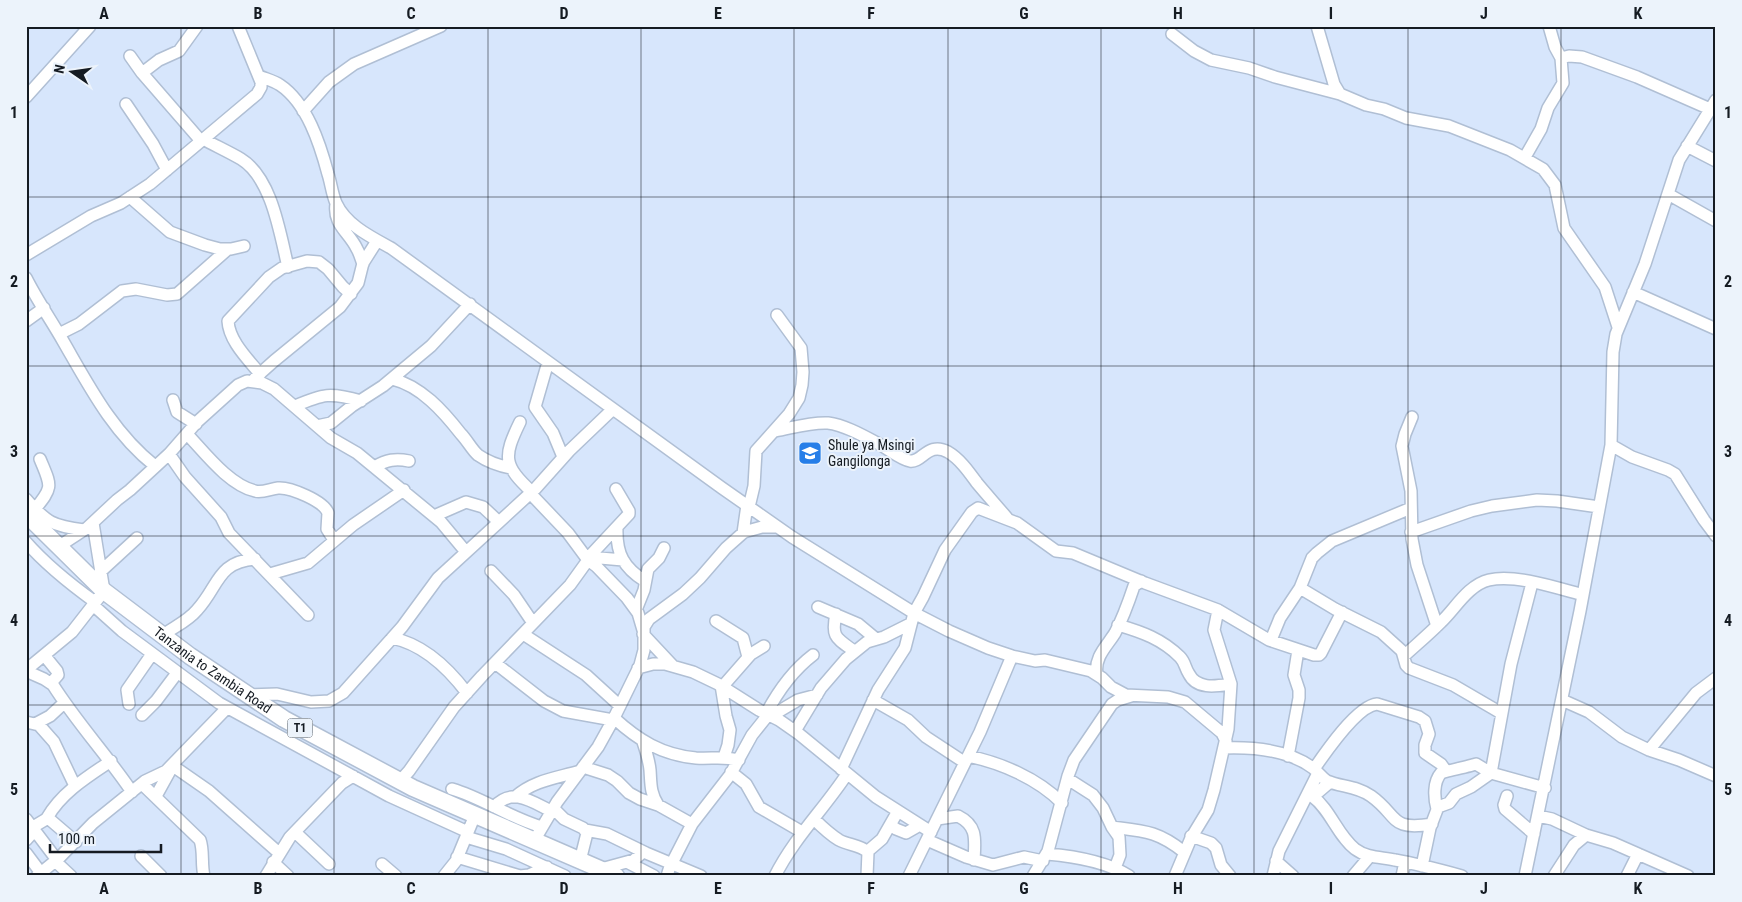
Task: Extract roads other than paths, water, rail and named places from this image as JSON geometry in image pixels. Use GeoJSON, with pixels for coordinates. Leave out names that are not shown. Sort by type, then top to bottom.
{"type":"FeatureCollection","features":[{"type":"Feature","properties":{"kind":"highway","name":"Tanzania to Zambia Road"},"geometry":{"type":"LineString","coordinates":[[30,512],[98,600],[163,635],[247,696],[310,734],[400,781],[475,815],[538,834],[580,861],[616,876]]}},
{"type":"Feature","properties":{"kind":"street"},"geometry":{"type":"LineString","coordinates":[[26,97],[90,26]]}},
{"type":"Feature","properties":{"kind":"street"},"geometry":{"type":"LineString","coordinates":[[142,73],[159,60],[179,51],[197,26]]}},
{"type":"Feature","properties":{"kind":"street"},"geometry":{"type":"LineString","coordinates":[[26,255],[91,216],[121,203],[150,184],[257,94],[261,87],[259,76],[238,26]]}},
{"type":"Feature","properties":{"kind":"street"},"geometry":{"type":"LineString","coordinates":[[303,111],[329,82],[354,64],[427,30],[441,26]]}},
{"type":"Feature","properties":{"kind":"street"},"geometry":{"type":"LineString","coordinates":[[1317,26],[1334,84],[1340,94]]}},
{"type":"Feature","properties":{"kind":"street"},"geometry":{"type":"LineString","coordinates":[[1525,157],[1541,129],[1548,108],[1563,83],[1561,58],[1555,47],[1549,26]]}},
{"type":"Feature","properties":{"kind":"street"},"geometry":{"type":"LineString","coordinates":[[1172,34],[1194,51],[1211,60],[1249,68],[1275,77],[1340,94],[1406,118],[1449,126],[1525,157],[1543,169],[1555,185],[1564,228],[1606,287],[1618,327]]}},
{"type":"Feature","properties":{"kind":"street"},"geometry":{"type":"LineString","coordinates":[[130,56],[142,73],[202,140],[242,160],[255,172],[273,204],[288,266]]}},
{"type":"Feature","properties":{"kind":"street"},"geometry":{"type":"LineString","coordinates":[[1525,876],[1545,788],[1611,445],[1614,352],[1618,327],[1651,246],[1679,160],[1713,105],[1582,57],[1561,58]]}},
{"type":"Feature","properties":{"kind":"street"},"geometry":{"type":"LineString","coordinates":[[259,76],[280,85],[293,96],[303,111],[315,132],[336,204],[363,233],[391,248],[778,527],[914,613],[949,632],[988,648],[1035,661],[1045,660],[1078,667],[1097,674],[1111,687],[1131,696]]}},
{"type":"Feature","properties":{"kind":"street"},"geometry":{"type":"LineString","coordinates":[[126,104],[153,144],[167,170]]}},
{"type":"Feature","properties":{"kind":"street"},"geometry":{"type":"LineString","coordinates":[[1687,146],[1716,161]]}},
{"type":"Feature","properties":{"kind":"street"},"geometry":{"type":"LineString","coordinates":[[1668,194],[1716,221]]}},
{"type":"Feature","properties":{"kind":"street"},"geometry":{"type":"LineString","coordinates":[[130,196],[170,232],[205,245],[228,249],[244,246]]}},
{"type":"Feature","properties":{"kind":"street"},"geometry":{"type":"LineString","coordinates":[[336,204],[337,220],[357,248],[363,264]]}},
{"type":"Feature","properties":{"kind":"street"},"geometry":{"type":"LineString","coordinates":[[58,547],[88,526],[144,477],[169,454],[196,424],[238,385],[256,378],[274,360],[330,317],[351,294],[358,283],[363,264],[377,241]]}},
{"type":"Feature","properties":{"kind":"street"},"geometry":{"type":"LineString","coordinates":[[59,334],[79,324],[122,291],[136,289],[167,295],[177,294],[228,249]]}},
{"type":"Feature","properties":{"kind":"street"},"geometry":{"type":"LineString","coordinates":[[351,294],[319,262],[307,261],[288,266],[269,277],[228,321],[228,329],[256,378],[274,389],[331,438],[357,453],[404,490],[451,532],[466,552]]}},
{"type":"Feature","properties":{"kind":"street"},"geometry":{"type":"LineString","coordinates":[[26,278],[93,394],[120,432],[141,456],[155,466]]}},
{"type":"Feature","properties":{"kind":"street"},"geometry":{"type":"LineString","coordinates":[[1633,292],[1716,330]]}},
{"type":"Feature","properties":{"kind":"street"},"geometry":{"type":"LineString","coordinates":[[318,426],[332,423],[352,406],[392,379],[431,346],[470,304]]}},
{"type":"Feature","properties":{"kind":"street"},"geometry":{"type":"LineString","coordinates":[[26,321],[44,308]]}},
{"type":"Feature","properties":{"kind":"street"},"geometry":{"type":"LineString","coordinates":[[743,533],[754,486],[756,451],[775,431],[799,398],[803,372],[801,348],[777,315]]}},
{"type":"Feature","properties":{"kind":"street"},"geometry":{"type":"LineString","coordinates":[[548,362],[535,406],[553,434],[563,458]]}},
{"type":"Feature","properties":{"kind":"street"},"geometry":{"type":"LineString","coordinates":[[392,379],[405,382],[433,403],[477,454],[498,465],[511,468]]}},
{"type":"Feature","properties":{"kind":"street"},"geometry":{"type":"LineString","coordinates":[[295,406],[313,398],[330,394],[360,401]]}},
{"type":"Feature","properties":{"kind":"street"},"geometry":{"type":"LineString","coordinates":[[173,400],[177,412],[196,424]]}},
{"type":"Feature","properties":{"kind":"street"},"geometry":{"type":"LineString","coordinates":[[247,696],[277,694],[311,702],[329,702],[343,693],[402,627],[438,578],[531,492],[598,422],[614,409]]}},
{"type":"Feature","properties":{"kind":"street"},"geometry":{"type":"LineString","coordinates":[[1412,417],[1402,446],[1412,491],[1412,532],[1417,565],[1437,626]]}},
{"type":"Feature","properties":{"kind":"street"},"geometry":{"type":"LineString","coordinates":[[452,789],[474,797],[526,822],[538,834],[552,809],[598,747],[614,719],[638,668],[644,650],[643,632],[636,610],[627,598],[588,559],[568,533],[511,468],[507,459],[508,453],[520,422]]}},
{"type":"Feature","properties":{"kind":"street"},"geometry":{"type":"LineString","coordinates":[[775,431],[814,423],[842,426],[910,461],[916,460],[933,449],[942,449],[950,453],[962,464],[1009,520]]}},
{"type":"Feature","properties":{"kind":"street"},"geometry":{"type":"LineString","coordinates":[[187,434],[237,484],[256,492],[280,488],[291,490],[322,505],[328,513],[327,529],[334,540]]}},
{"type":"Feature","properties":{"kind":"street"},"geometry":{"type":"LineString","coordinates":[[1611,445],[1632,457],[1675,474],[1716,536]]}},
{"type":"Feature","properties":{"kind":"street"},"geometry":{"type":"LineString","coordinates":[[169,454],[185,476],[221,517],[229,533],[308,615]]}},
{"type":"Feature","properties":{"kind":"street"},"geometry":{"type":"LineString","coordinates":[[141,456],[144,477]]}},
{"type":"Feature","properties":{"kind":"street"},"geometry":{"type":"LineString","coordinates":[[30,512],[47,494],[49,489],[40,459]]}},
{"type":"Feature","properties":{"kind":"street"},"geometry":{"type":"LineString","coordinates":[[374,467],[388,460],[409,460]]}},
{"type":"Feature","properties":{"kind":"street"},"geometry":{"type":"LineString","coordinates":[[400,781],[409,771],[432,736],[467,693],[570,585],[588,559],[628,516],[629,511],[616,489]]}},
{"type":"Feature","properties":{"kind":"street"},"geometry":{"type":"LineString","coordinates":[[270,574],[308,563],[352,524],[404,490]]}},
{"type":"Feature","properties":{"kind":"street"},"geometry":{"type":"LineString","coordinates":[[26,499],[30,512]]}},
{"type":"Feature","properties":{"kind":"street"},"geometry":{"type":"LineString","coordinates":[[1412,532],[1471,511],[1492,506],[1537,500],[1599,507]]}},
{"type":"Feature","properties":{"kind":"street"},"geometry":{"type":"LineString","coordinates":[[434,516],[466,502],[484,507],[499,522]]}},
{"type":"Feature","properties":{"kind":"street"},"geometry":{"type":"LineString","coordinates":[[775,876],[802,832],[832,796],[873,700],[904,648],[914,613],[945,550],[972,512],[978,508],[1016,523],[1056,551],[1073,553],[1140,581],[1218,610],[1271,640],[1298,650],[1319,655],[1342,612]]}},
{"type":"Feature","properties":{"kind":"street"},"geometry":{"type":"LineString","coordinates":[[1271,640],[1280,618],[1300,588],[1312,558],[1332,541],[1411,508]]}},
{"type":"Feature","properties":{"kind":"street"},"geometry":{"type":"LineString","coordinates":[[30,512],[56,525],[88,526]]}},
{"type":"Feature","properties":{"kind":"street"},"geometry":{"type":"LineString","coordinates":[[88,526],[100,572],[98,600],[72,632],[26,671],[51,684],[111,761],[132,792]]}},
{"type":"Feature","properties":{"kind":"street"},"geometry":{"type":"LineString","coordinates":[[643,632],[649,619],[689,588],[726,548],[743,533],[752,529],[778,527]]}},
{"type":"Feature","properties":{"kind":"street"},"geometry":{"type":"LineString","coordinates":[[617,528],[616,541],[624,564],[645,581]]}},
{"type":"Feature","properties":{"kind":"street"},"geometry":{"type":"LineString","coordinates":[[100,572],[137,538]]}},
{"type":"Feature","properties":{"kind":"street"},"geometry":{"type":"LineString","coordinates":[[26,542],[62,578],[98,600],[122,631],[177,673],[228,708],[388,796],[467,834],[506,849],[544,871],[565,876]]}},
{"type":"Feature","properties":{"kind":"street"},"geometry":{"type":"LineString","coordinates":[[636,610],[644,590],[648,569],[659,558],[664,548]]}},
{"type":"Feature","properties":{"kind":"street"},"geometry":{"type":"LineString","coordinates":[[163,635],[196,612],[221,574],[231,565],[255,559]]}},
{"type":"Feature","properties":{"kind":"street"},"geometry":{"type":"LineString","coordinates":[[588,559],[623,560]]}},
{"type":"Feature","properties":{"kind":"street"},"geometry":{"type":"LineString","coordinates":[[492,571],[514,595],[533,623]]}},
{"type":"Feature","properties":{"kind":"street"},"geometry":{"type":"LineString","coordinates":[[1404,656],[1437,626],[1463,598],[1477,586],[1488,580],[1510,579],[1583,594]]}},
{"type":"Feature","properties":{"kind":"street"},"geometry":{"type":"LineString","coordinates":[[1097,674],[1097,661],[1118,625],[1134,586],[1140,581]]}},
{"type":"Feature","properties":{"kind":"street"},"geometry":{"type":"LineString","coordinates":[[1429,870],[1432,824],[1437,809],[1441,805],[1449,803],[1456,794],[1471,787],[1491,773],[1511,664],[1532,583]]}},
{"type":"Feature","properties":{"kind":"street"},"geometry":{"type":"LineString","coordinates":[[1300,588],[1381,632],[1398,646],[1409,668],[1453,685],[1501,713]]}},
{"type":"Feature","properties":{"kind":"street"},"geometry":{"type":"LineString","coordinates":[[818,607],[858,624],[876,639]]}},
{"type":"Feature","properties":{"kind":"street"},"geometry":{"type":"LineString","coordinates":[[1175,876],[1191,836],[1208,810],[1225,745],[1230,714],[1231,684],[1214,630],[1218,610]]}},
{"type":"Feature","properties":{"kind":"street"},"geometry":{"type":"LineString","coordinates":[[836,614],[834,634],[854,651]]}},
{"type":"Feature","properties":{"kind":"street"},"geometry":{"type":"LineString","coordinates":[[716,621],[743,638],[748,657]]}},
{"type":"Feature","properties":{"kind":"street"},"geometry":{"type":"LineString","coordinates":[[795,731],[817,695],[846,658],[867,642],[898,631],[910,624]]}},
{"type":"Feature","properties":{"kind":"street"},"geometry":{"type":"LineString","coordinates":[[1118,625],[1147,634],[1161,642],[1180,656],[1189,675],[1201,684],[1214,686],[1231,684]]}},
{"type":"Feature","properties":{"kind":"street"},"geometry":{"type":"LineString","coordinates":[[643,632],[673,666]]}},
{"type":"Feature","properties":{"kind":"street"},"geometry":{"type":"LineString","coordinates":[[523,634],[586,675],[620,706]]}},
{"type":"Feature","properties":{"kind":"street"},"geometry":{"type":"LineString","coordinates":[[392,638],[406,641],[424,651],[458,680],[467,693]]}},
{"type":"Feature","properties":{"kind":"street"},"geometry":{"type":"LineString","coordinates":[[724,757],[730,730],[722,686],[748,657],[764,646]]}},
{"type":"Feature","properties":{"kind":"street"},"geometry":{"type":"LineString","coordinates":[[1288,756],[1299,698],[1299,690],[1294,675],[1298,650]]}},
{"type":"Feature","properties":{"kind":"street"},"geometry":{"type":"LineString","coordinates":[[129,704],[127,690],[152,654]]}},
{"type":"Feature","properties":{"kind":"street"},"geometry":{"type":"LineString","coordinates":[[44,655],[58,675],[51,684]]}},
{"type":"Feature","properties":{"kind":"street"},"geometry":{"type":"LineString","coordinates":[[667,876],[692,824],[731,772],[752,735],[768,715],[788,679],[803,662],[813,655]]}},
{"type":"Feature","properties":{"kind":"street"},"geometry":{"type":"LineString","coordinates":[[909,876],[980,732],[1012,656]]}},
{"type":"Feature","properties":{"kind":"street"},"geometry":{"type":"LineString","coordinates":[[495,663],[544,701],[564,711],[614,719],[643,742],[666,751],[696,758],[724,757],[738,760]]}},
{"type":"Feature","properties":{"kind":"street"},"geometry":{"type":"LineString","coordinates":[[638,668],[653,664],[665,664],[693,672],[722,686],[795,731],[876,797],[920,825],[929,836],[974,860],[993,865],[1024,857],[1034,860],[1078,858],[1115,868],[1129,876]]}},
{"type":"Feature","properties":{"kind":"street"},"geometry":{"type":"LineString","coordinates":[[142,715],[156,701],[177,673]]}},
{"type":"Feature","properties":{"kind":"street"},"geometry":{"type":"LineString","coordinates":[[1649,750],[1696,693],[1716,678]]}},
{"type":"Feature","properties":{"kind":"street"},"geometry":{"type":"LineString","coordinates":[[768,715],[798,700],[817,695]]}},
{"type":"Feature","properties":{"kind":"street"},"geometry":{"type":"LineString","coordinates":[[1033,876],[1045,858],[1074,760],[1112,704],[1131,696],[1168,697],[1185,702],[1222,733],[1225,745]]}},
{"type":"Feature","properties":{"kind":"street"},"geometry":{"type":"LineString","coordinates":[[873,700],[908,720],[926,737],[966,759],[1002,765],[1053,794],[1062,803]]}},
{"type":"Feature","properties":{"kind":"street"},"geometry":{"type":"LineString","coordinates":[[1562,700],[1589,712],[1622,737],[1649,750],[1679,760],[1716,776]]}},
{"type":"Feature","properties":{"kind":"street"},"geometry":{"type":"LineString","coordinates":[[30,723],[50,716],[64,703]]}},
{"type":"Feature","properties":{"kind":"street"},"geometry":{"type":"LineString","coordinates":[[1273,876],[1276,861],[1286,836],[1309,796],[1316,771],[1334,741],[1349,724],[1370,706],[1377,704],[1425,721],[1430,734],[1425,746],[1425,753],[1441,764],[1446,771]]}},
{"type":"Feature","properties":{"kind":"street"},"geometry":{"type":"LineString","coordinates":[[26,853],[40,875],[76,842],[93,823],[142,784],[173,765],[228,708]]}},
{"type":"Feature","properties":{"kind":"street"},"geometry":{"type":"LineString","coordinates":[[30,723],[43,728],[54,742],[75,786]]}},
{"type":"Feature","properties":{"kind":"street"},"geometry":{"type":"LineString","coordinates":[[643,742],[650,770],[650,787],[658,805]]}},
{"type":"Feature","properties":{"kind":"street"},"geometry":{"type":"LineString","coordinates":[[1225,745],[1288,756],[1316,771],[1330,782],[1347,785],[1371,796],[1404,825],[1432,824]]}},
{"type":"Feature","properties":{"kind":"street"},"geometry":{"type":"LineString","coordinates":[[26,840],[32,825],[47,818],[52,810],[75,786],[111,761]]}},
{"type":"Feature","properties":{"kind":"street"},"geometry":{"type":"LineString","coordinates":[[1437,809],[1434,795],[1440,774],[1476,764],[1491,773],[1545,788]]}},
{"type":"Feature","properties":{"kind":"street"},"geometry":{"type":"LineString","coordinates":[[156,796],[173,765]]}},
{"type":"Feature","properties":{"kind":"street"},"geometry":{"type":"LineString","coordinates":[[173,765],[209,791],[276,858],[288,876]]}},
{"type":"Feature","properties":{"kind":"street"},"geometry":{"type":"LineString","coordinates":[[514,797],[522,790],[543,780],[582,769],[608,775],[629,793],[658,805],[692,824]]}},
{"type":"Feature","properties":{"kind":"street"},"geometry":{"type":"LineString","coordinates":[[731,772],[746,784],[759,807],[802,832]]}},
{"type":"Feature","properties":{"kind":"street"},"geometry":{"type":"LineString","coordinates":[[266,876],[276,858],[295,832],[342,783],[353,776]]}},
{"type":"Feature","properties":{"kind":"street"},"geometry":{"type":"LineString","coordinates":[[1068,779],[1094,795],[1119,837],[1121,846],[1115,868]]}},
{"type":"Feature","properties":{"kind":"street"},"geometry":{"type":"LineString","coordinates":[[1309,796],[1320,791],[1330,782]]}},
{"type":"Feature","properties":{"kind":"street"},"geometry":{"type":"LineString","coordinates":[[142,784],[200,840],[204,876]]}},
{"type":"Feature","properties":{"kind":"street"},"geometry":{"type":"LineString","coordinates":[[1309,796],[1324,806],[1346,840],[1356,850],[1370,856],[1405,862],[1429,870],[1462,876]]}},
{"type":"Feature","properties":{"kind":"street"},"geometry":{"type":"LineString","coordinates":[[1507,796],[1505,808],[1534,834]]}},
{"type":"Feature","properties":{"kind":"street"},"geometry":{"type":"LineString","coordinates":[[494,807],[500,800],[506,797],[527,799],[552,809],[585,836],[612,836],[643,852],[698,875]]}},
{"type":"Feature","properties":{"kind":"street"},"geometry":{"type":"LineString","coordinates":[[868,851],[882,839],[898,811]]}},
{"type":"Feature","properties":{"kind":"street"},"geometry":{"type":"LineString","coordinates":[[444,876],[457,857],[475,815]]}},
{"type":"Feature","properties":{"kind":"street"},"geometry":{"type":"LineString","coordinates":[[937,819],[958,816],[972,826],[976,838],[974,860]]}},
{"type":"Feature","properties":{"kind":"street"},"geometry":{"type":"LineString","coordinates":[[1538,816],[1552,819],[1586,835],[1613,843],[1688,876]]}},
{"type":"Feature","properties":{"kind":"street"},"geometry":{"type":"LineString","coordinates":[[47,818],[76,842]]}},
{"type":"Feature","properties":{"kind":"street"},"geometry":{"type":"LineString","coordinates":[[814,818],[838,839],[868,851]]}},
{"type":"Feature","properties":{"kind":"street"},"geometry":{"type":"LineString","coordinates":[[32,825],[56,860],[71,876]]}},
{"type":"Feature","properties":{"kind":"street"},"geometry":{"type":"LineString","coordinates":[[891,825],[906,833],[920,825]]}},
{"type":"Feature","properties":{"kind":"street"},"geometry":{"type":"LineString","coordinates":[[1112,827],[1161,836],[1184,852]]}},
{"type":"Feature","properties":{"kind":"street"},"geometry":{"type":"LineString","coordinates":[[295,832],[329,864]]}},
{"type":"Feature","properties":{"kind":"street"},"geometry":{"type":"LineString","coordinates":[[1554,876],[1574,845],[1586,835]]}},
{"type":"Feature","properties":{"kind":"street"},"geometry":{"type":"LineString","coordinates":[[580,861],[585,836]]}},
{"type":"Feature","properties":{"kind":"street"},"geometry":{"type":"LineString","coordinates":[[1191,836],[1212,843],[1216,848],[1221,865],[1230,876]]}},
{"type":"Feature","properties":{"kind":"street"},"geometry":{"type":"LineString","coordinates":[[867,876],[868,851]]}},
{"type":"Feature","properties":{"kind":"street"},"geometry":{"type":"LineString","coordinates":[[601,869],[634,860],[643,852]]}},
{"type":"Feature","properties":{"kind":"street"},"geometry":{"type":"LineString","coordinates":[[1627,876],[1638,854]]}},
{"type":"Feature","properties":{"kind":"street"},"geometry":{"type":"LineString","coordinates":[[141,856],[161,876]]}},
{"type":"Feature","properties":{"kind":"street"},"geometry":{"type":"LineString","coordinates":[[1354,876],[1370,856]]}},
{"type":"Feature","properties":{"kind":"street"},"geometry":{"type":"LineString","coordinates":[[457,857],[518,875],[529,875],[544,871]]}},
{"type":"Feature","properties":{"kind":"street"},"geometry":{"type":"LineString","coordinates":[[1276,861],[1293,876]]}},
{"type":"Feature","properties":{"kind":"street"},"geometry":{"type":"LineString","coordinates":[[627,862],[654,876]]}},
{"type":"Feature","properties":{"kind":"street"},"geometry":{"type":"LineString","coordinates":[[1402,876],[1405,862]]}},
{"type":"Feature","properties":{"kind":"street"},"geometry":{"type":"LineString","coordinates":[[382,864],[396,876]]}},
{"type":"Feature","properties":{"kind":"place","name":"Shule ya Msingi Gangilonga"},"geometry":{"type":"Point","coordinates":[810,453]}}]}
